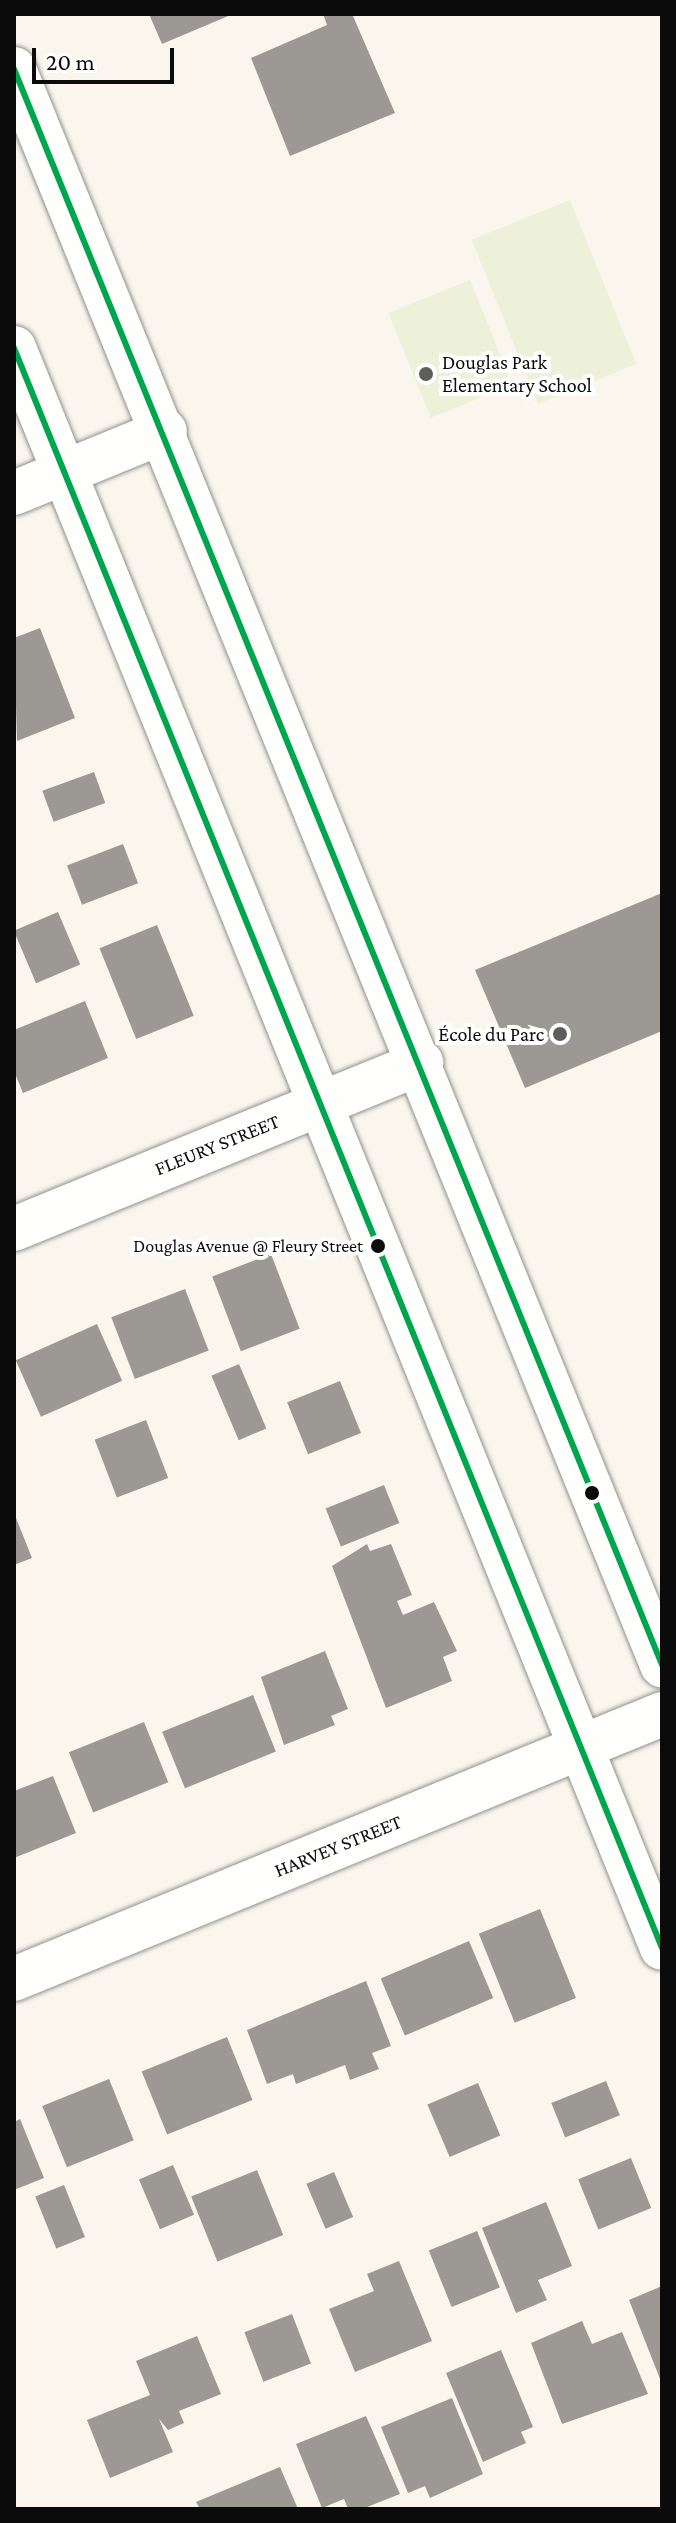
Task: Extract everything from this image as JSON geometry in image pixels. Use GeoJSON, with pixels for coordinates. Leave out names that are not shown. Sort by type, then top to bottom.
{"type":"FeatureCollection","features":[{"type":"Feature","properties":{"kind":"street"},"geometry":{"type":"LineString","coordinates":[[14,69],[165,431],[662,1665]]}},
{"type":"Feature","properties":{"kind":"street"},"geometry":{"type":"LineString","coordinates":[[14,348],[316,1105],[662,1948]]}},
{"type":"Feature","properties":{"kind":"street"},"geometry":{"type":"LineString","coordinates":[[14,493],[165,431]]}},
{"type":"Feature","properties":{"kind":"street","name":"FLEURY STREET"},"geometry":{"type":"LineString","coordinates":[[14,1229],[421,1063]]}},
{"type":"Feature","properties":{"kind":"street","name":"HARVEY STREET"},"geometry":{"type":"LineString","coordinates":[[14,1979],[662,1714]]}},
{"type":"Feature","properties":{"kind":"green space"},"geometry":{"type":"Polygon","coordinates":[[[570,200],[636,364],[538,404],[472,240],[570,200]]]}},
{"type":"Feature","properties":{"kind":"green space"},"geometry":{"type":"Polygon","coordinates":[[[470,280],[512,385],[431,418],[388,313],[470,280]]]}},
{"type":"Feature","properties":{"kind":"building"},"geometry":{"type":"Polygon","coordinates":[[[149,14],[233,14],[162,44],[149,14]]]}},
{"type":"Feature","properties":{"kind":"building"},"geometry":{"type":"Polygon","coordinates":[[[323,14],[359,14],[353,16],[395,113],[290,156],[251,58],[327,25],[323,14]]]}},
{"type":"Feature","properties":{"kind":"building"},"geometry":{"type":"Polygon","coordinates":[[[40,628],[75,718],[17,741],[14,638],[40,628]]]}},
{"type":"Feature","properties":{"kind":"building"},"geometry":{"type":"Polygon","coordinates":[[[94,772],[105,803],[54,822],[42,791],[94,772]]]}},
{"type":"Feature","properties":{"kind":"building"},"geometry":{"type":"Polygon","coordinates":[[[123,844],[138,883],[82,905],[67,866],[123,844]]]}},
{"type":"Feature","properties":{"kind":"building"},"geometry":{"type":"Polygon","coordinates":[[[662,893],[662,1031],[525,1088],[475,970],[662,893]]]}},
{"type":"Feature","properties":{"kind":"building"},"geometry":{"type":"Polygon","coordinates":[[[58,912],[80,964],[36,983],[14,931],[58,912]]]}},
{"type":"Feature","properties":{"kind":"building"},"geometry":{"type":"Polygon","coordinates":[[[157,925],[194,1016],[136,1039],[100,948],[157,925]]]}},
{"type":"Feature","properties":{"kind":"building"},"geometry":{"type":"Polygon","coordinates":[[[85,1001],[108,1058],[23,1093],[14,1071],[14,1030],[85,1001]]]}},
{"type":"Feature","properties":{"kind":"building"},"geometry":{"type":"Polygon","coordinates":[[[271,1254],[300,1329],[241,1351],[212,1277],[271,1254]]]}},
{"type":"Feature","properties":{"kind":"building"},"geometry":{"type":"Polygon","coordinates":[[[185,1289],[209,1351],[135,1379],[111,1317],[185,1289]]]}},
{"type":"Feature","properties":{"kind":"building"},"geometry":{"type":"Polygon","coordinates":[[[97,1324],[122,1381],[41,1417],[16,1360],[97,1324]]]}},
{"type":"Feature","properties":{"kind":"building"},"geometry":{"type":"Polygon","coordinates":[[[239,1364],[266,1428],[239,1440],[211,1376],[239,1364]]]}},
{"type":"Feature","properties":{"kind":"building"},"geometry":{"type":"Polygon","coordinates":[[[340,1381],[361,1433],[308,1454],[287,1402],[340,1381]]]}},
{"type":"Feature","properties":{"kind":"building"},"geometry":{"type":"Polygon","coordinates":[[[146,1420],[168,1478],[117,1498],[95,1440],[146,1420]]]}},
{"type":"Feature","properties":{"kind":"building"},"geometry":{"type":"Polygon","coordinates":[[[384,1485],[399,1523],[341,1547],[326,1509],[384,1485]]]}},
{"type":"Feature","properties":{"kind":"building"},"geometry":{"type":"Polygon","coordinates":[[[14,1513],[32,1558],[14,1565],[14,1513]]]}},
{"type":"Feature","properties":{"kind":"building"},"geometry":{"type":"Polygon","coordinates":[[[367,1544],[370,1551],[391,1544],[412,1595],[397,1601],[403,1615],[434,1602],[457,1651],[443,1657],[452,1681],[386,1708],[332,1566],[367,1544]]]}},
{"type":"Feature","properties":{"kind":"building"},"geometry":{"type":"Polygon","coordinates":[[[325,1651],[348,1709],[331,1716],[335,1725],[284,1745],[261,1677],[325,1651]]]}},
{"type":"Feature","properties":{"kind":"building"},"geometry":{"type":"Polygon","coordinates":[[[253,1695],[276,1752],[185,1788],[162,1732],[253,1695]]]}},
{"type":"Feature","properties":{"kind":"building"},"geometry":{"type":"Polygon","coordinates":[[[144,1722],[168,1782],[93,1813],[69,1752],[144,1722]]]}},
{"type":"Feature","properties":{"kind":"building"},"geometry":{"type":"Polygon","coordinates":[[[53,1776],[76,1833],[14,1858],[14,1791],[53,1776]]]}},
{"type":"Feature","properties":{"kind":"building"},"geometry":{"type":"Polygon","coordinates":[[[540,1909],[576,1998],[515,2023],[479,1934],[540,1909]]]}},
{"type":"Feature","properties":{"kind":"building"},"geometry":{"type":"Polygon","coordinates":[[[469,1941],[493,1998],[405,2036],[381,1979],[469,1941]]]}},
{"type":"Feature","properties":{"kind":"building"},"geometry":{"type":"Polygon","coordinates":[[[366,1981],[391,2046],[372,2053],[379,2069],[350,2080],[345,2065],[296,2084],[293,2074],[267,2084],[247,2030],[366,1981]]]}},
{"type":"Feature","properties":{"kind":"building"},"geometry":{"type":"Polygon","coordinates":[[[227,2037],[252,2100],[167,2135],[142,2071],[227,2037]]]}},
{"type":"Feature","properties":{"kind":"building"},"geometry":{"type":"Polygon","coordinates":[[[109,2079],[134,2140],[67,2167],[42,2106],[109,2079]]]}},
{"type":"Feature","properties":{"kind":"building"},"geometry":{"type":"Polygon","coordinates":[[[606,2081],[620,2115],[565,2137],[551,2103],[606,2081]]]}},
{"type":"Feature","properties":{"kind":"building"},"geometry":{"type":"Polygon","coordinates":[[[478,2083],[500,2135],[450,2157],[427,2104],[478,2083]]]}},
{"type":"Feature","properties":{"kind":"building"},"geometry":{"type":"Polygon","coordinates":[[[20,2119],[44,2178],[14,2190],[14,2122],[20,2119]]]}},
{"type":"Feature","properties":{"kind":"building"},"geometry":{"type":"Polygon","coordinates":[[[631,2158],[651,2208],[598,2229],[578,2179],[631,2158]]]}},
{"type":"Feature","properties":{"kind":"building"},"geometry":{"type":"Polygon","coordinates":[[[173,2165],[194,2215],[160,2229],[139,2179],[173,2165]]]}},
{"type":"Feature","properties":{"kind":"building"},"geometry":{"type":"Polygon","coordinates":[[[257,2170],[283,2235],[217,2261],[191,2197],[257,2170]]]}},
{"type":"Feature","properties":{"kind":"building"},"geometry":{"type":"Polygon","coordinates":[[[334,2172],[353,2217],[326,2229],[306,2184],[334,2172]]]}},
{"type":"Feature","properties":{"kind":"building"},"geometry":{"type":"Polygon","coordinates":[[[64,2185],[85,2237],[56,2249],[35,2197],[64,2185]]]}},
{"type":"Feature","properties":{"kind":"building"},"geometry":{"type":"Polygon","coordinates":[[[546,2202],[572,2266],[538,2280],[547,2300],[516,2313],[482,2228],[546,2202]]]}},
{"type":"Feature","properties":{"kind":"building"},"geometry":{"type":"Polygon","coordinates":[[[477,2231],[500,2288],[452,2307],[429,2250],[477,2231]]]}},
{"type":"Feature","properties":{"kind":"building"},"geometry":{"type":"Polygon","coordinates":[[[399,2261],[432,2341],[355,2372],[329,2309],[374,2291],[367,2274],[399,2261]]]}},
{"type":"Feature","properties":{"kind":"building"},"geometry":{"type":"Polygon","coordinates":[[[662,2286],[662,2384],[629,2300],[662,2286]]]}},
{"type":"Feature","properties":{"kind":"building"},"geometry":{"type":"Polygon","coordinates":[[[292,2314],[311,2363],[263,2382],[244,2332],[292,2314]]]}},
{"type":"Feature","properties":{"kind":"building"},"geometry":{"type":"Polygon","coordinates":[[[582,2321],[592,2344],[622,2332],[648,2394],[562,2424],[531,2343],[582,2321]]]}},
{"type":"Feature","properties":{"kind":"building"},"geometry":{"type":"Polygon","coordinates":[[[197,2336],[221,2394],[179,2411],[184,2423],[168,2430],[159,2419],[173,2452],[110,2478],[87,2420],[150,2395],[136,2361],[197,2336]]]}},
{"type":"Feature","properties":{"kind":"building"},"geometry":{"type":"Polygon","coordinates":[[[501,2350],[533,2427],[521,2432],[526,2443],[483,2462],[446,2373],[501,2350]]]}},
{"type":"Feature","properties":{"kind":"building"},"geometry":{"type":"Polygon","coordinates":[[[452,2398],[483,2474],[430,2498],[425,2486],[408,2493],[381,2427],[452,2398]]]}},
{"type":"Feature","properties":{"kind":"building"},"geometry":{"type":"Polygon","coordinates":[[[366,2416],[400,2494],[362,2509],[348,2509],[344,2499],[322,2508],[296,2444],[366,2416]]]}},
{"type":"Feature","properties":{"kind":"building"},"geometry":{"type":"Polygon","coordinates":[[[280,2467],[298,2509],[200,2509],[196,2502],[280,2467]]]}},
{"type":"Feature","properties":{"kind":"transit line"},"geometry":{"type":"LineString","coordinates":[[14,69],[662,1665]]}},
{"type":"Feature","properties":{"kind":"transit line"},"geometry":{"type":"LineString","coordinates":[[14,348],[662,1948]]}},
{"type":"Feature","properties":{"kind":"place","name":"Douglas Park Elementary School"},"geometry":{"type":"Point","coordinates":[426,374]}},
{"type":"Feature","properties":{"kind":"place","name":"École du Parc"},"geometry":{"type":"Point","coordinates":[560,1034]}},
{"type":"Feature","properties":{"kind":"place","name":"Douglas Avenue @ Fleury Street"},"geometry":{"type":"Point","coordinates":[378,1246]}}]}
